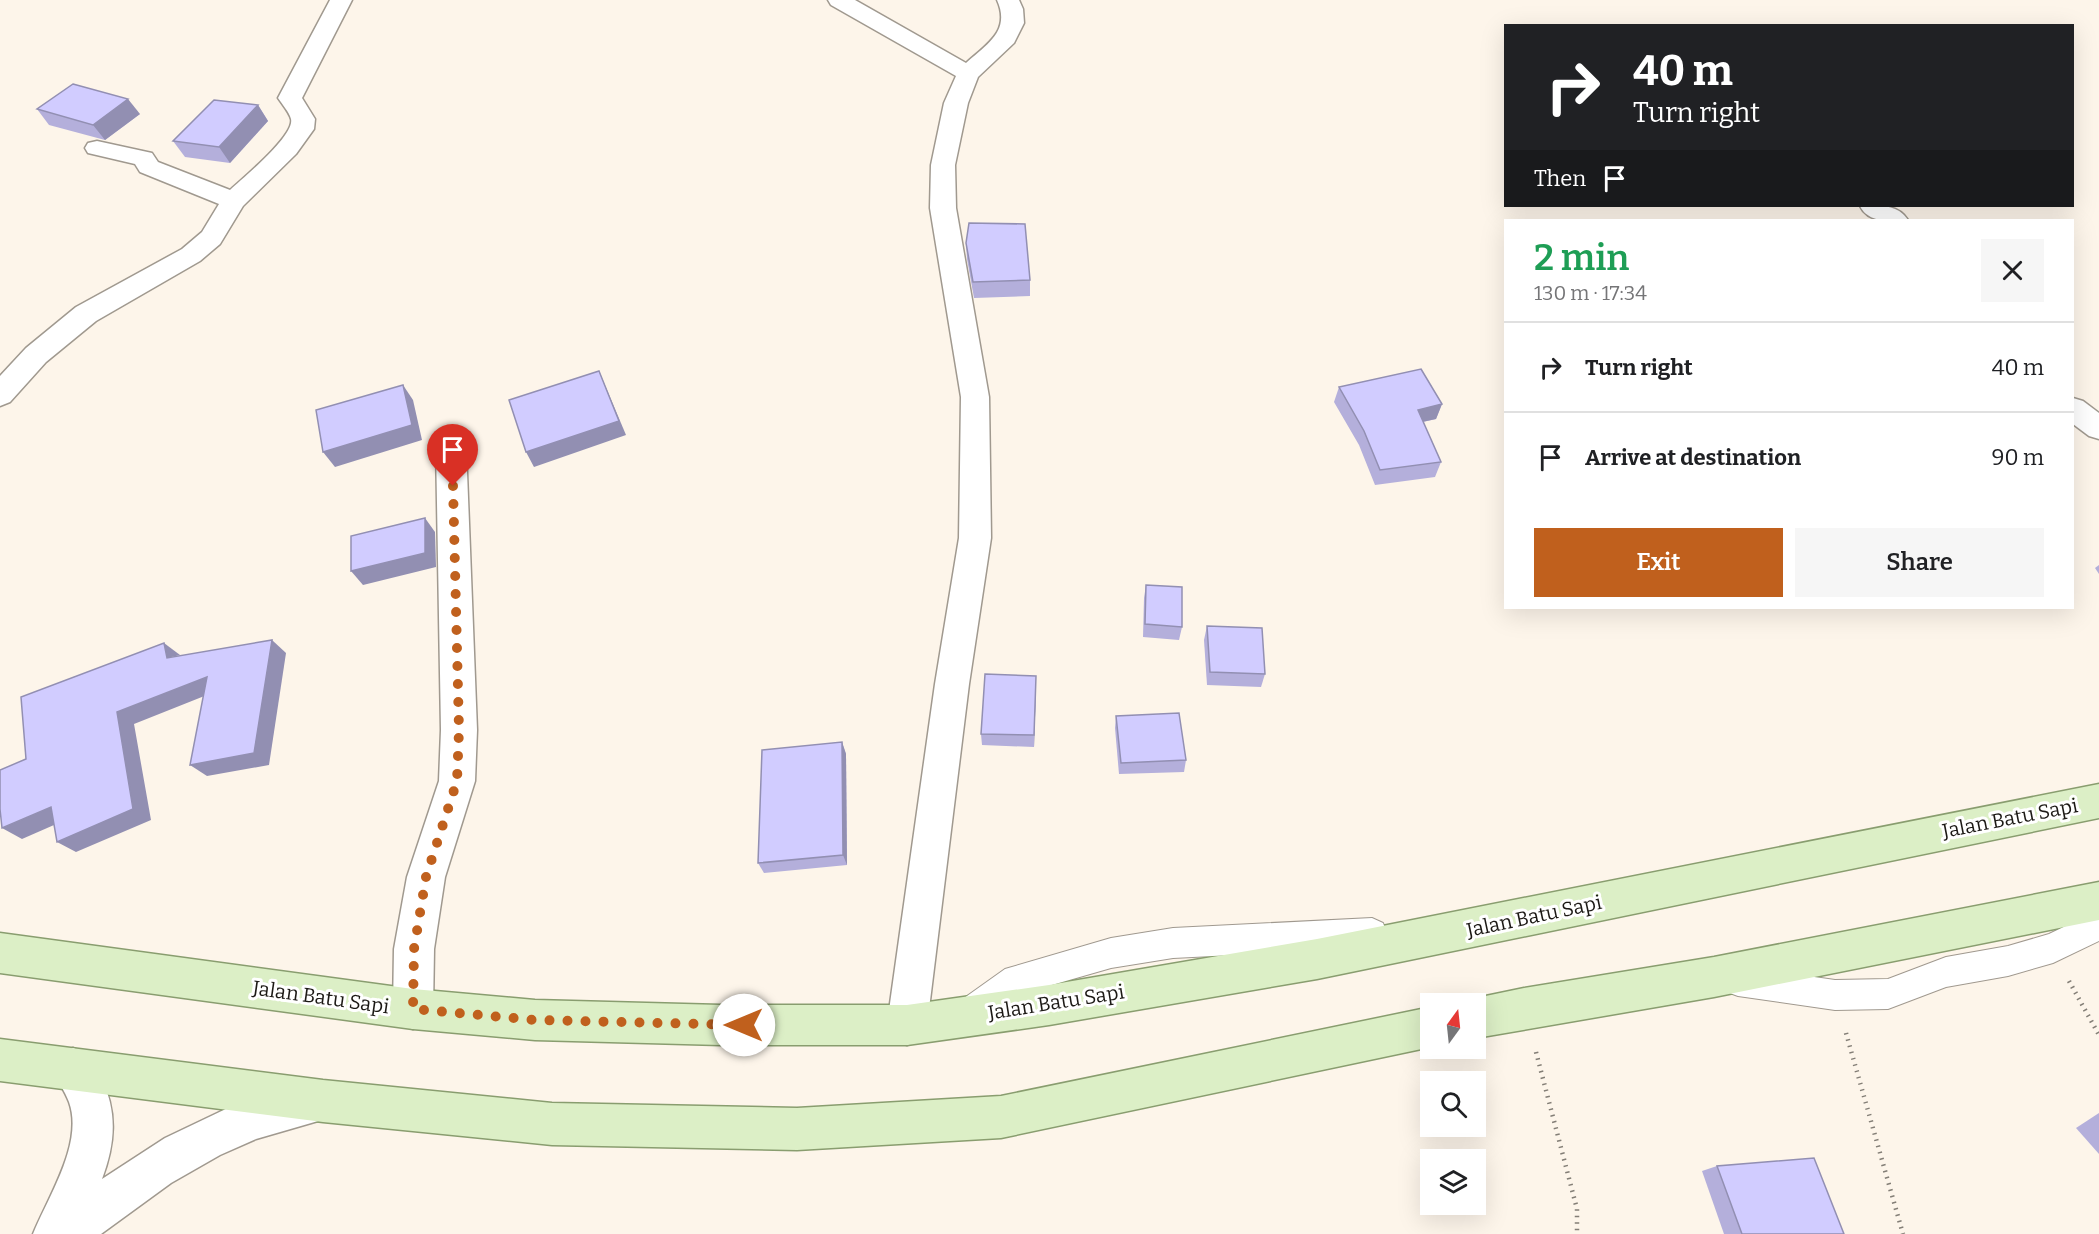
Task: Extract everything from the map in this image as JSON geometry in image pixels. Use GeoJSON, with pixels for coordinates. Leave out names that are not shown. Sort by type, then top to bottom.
{"type":"FeatureCollection","features":[{"type":"Feature","properties":{"kind":"main road","name":"Jalan Batu Sapi"},"geometry":{"type":"LineString","coordinates":[[0,953],[413,1009],[558,1021],[721,1025],[907,1025],[1049,1005],[1305,961],[1479,928],[1808,858],[2099,801]]}},
{"type":"Feature","properties":{"kind":"main road"},"geometry":{"type":"LineString","coordinates":[[1486,1016],[1714,977],[2099,901]]}},
{"type":"Feature","properties":{"kind":"main road"},"geometry":{"type":"LineString","coordinates":[[0,1060],[323,1101],[552,1124],[796,1129],[1001,1116],[1420,1029]]}},
{"type":"Feature","properties":{"kind":"street"},"geometry":{"type":"LineString","coordinates":[[0,395],[36,355],[86,314],[191,255],[211,238],[234,201],[287,149],[302,129],[303,119],[290,98],[302,71],[332,25],[341,0]]}},
{"type":"Feature","properties":{"kind":"street"},"geometry":{"type":"LineString","coordinates":[[839,0],[968,74]]}},
{"type":"Feature","properties":{"kind":"street"},"geometry":{"type":"LineString","coordinates":[[907,1025],[950,695],[975,538],[975,397],[943,208],[943,165],[956,103],[968,74],[1006,38],[1012,23],[1012,9],[1008,0]]}},
{"type":"Feature","properties":{"kind":"street"},"geometry":{"type":"LineString","coordinates":[[96,148],[143,158],[149,167],[234,201]]}},
{"type":"Feature","properties":{"kind":"street"},"geometry":{"type":"LineString","coordinates":[[1874,207],[1893,219]]}},
{"type":"Feature","properties":{"kind":"street"},"geometry":{"type":"LineString","coordinates":[[2074,410],[2099,429]]}},
{"type":"Feature","properties":{"kind":"street"},"geometry":{"type":"LineString","coordinates":[[413,1009],[414,949],[426,877],[457,781],[455,526],[451,446]]}},
{"type":"Feature","properties":{"kind":"street"},"geometry":{"type":"LineString","coordinates":[[56,1234],[74,1195],[93,1142],[89,1099],[73,1069]]}},
{"type":"Feature","properties":{"kind":"street"},"geometry":{"type":"LineString","coordinates":[[65,1234],[119,1192],[187,1149],[256,1118],[323,1101]]}},
{"type":"Feature","properties":{"kind":"lane"},"geometry":{"type":"LineString","coordinates":[[1714,977],[1835,994],[1888,994],[1946,972],[2008,961],[2052,948],[2099,925]]}},
{"type":"Feature","properties":{"kind":"path"},"geometry":{"type":"LineString","coordinates":[[1835,994],[1903,1234]]}},
{"type":"Feature","properties":{"kind":"path"},"geometry":{"type":"LineString","coordinates":[[2079,999],[2099,1035]]}},
{"type":"Feature","properties":{"kind":"path"},"geometry":{"type":"LineString","coordinates":[[1524,1008],[1577,1209],[1577,1234]]}},
{"type":"Feature","properties":{"kind":"building"},"geometry":{"type":"Polygon","coordinates":[[[73,84],[128,99],[93,125],[37,109],[73,84]]]}},
{"type":"Feature","properties":{"kind":"building"},"geometry":{"type":"Polygon","coordinates":[[[214,100],[258,105],[219,147],[173,141],[214,100]]]}},
{"type":"Feature","properties":{"kind":"building"},"geometry":{"type":"Polygon","coordinates":[[[969,223],[1025,224],[1030,280],[973,282],[966,243],[969,223]]]}},
{"type":"Feature","properties":{"kind":"building"},"geometry":{"type":"Polygon","coordinates":[[[1421,369],[1442,404],[1418,410],[1441,462],[1380,470],[1364,431],[1339,387],[1421,369]]]}},
{"type":"Feature","properties":{"kind":"building"},"geometry":{"type":"Polygon","coordinates":[[[599,371],[619,421],[526,452],[509,400],[599,371]]]}},
{"type":"Feature","properties":{"kind":"building"},"geometry":{"type":"Polygon","coordinates":[[[403,385],[412,425],[323,452],[316,410],[403,385]]]}},
{"type":"Feature","properties":{"kind":"building"},"geometry":{"type":"Polygon","coordinates":[[[425,518],[425,553],[351,571],[351,536],[425,518]]]}},
{"type":"Feature","properties":{"kind":"building"},"geometry":{"type":"Polygon","coordinates":[[[1146,585],[1182,587],[1182,627],[1145,624],[1146,585]]]}},
{"type":"Feature","properties":{"kind":"building"},"geometry":{"type":"Polygon","coordinates":[[[1207,626],[1262,628],[1265,674],[1210,672],[1207,626]]]}},
{"type":"Feature","properties":{"kind":"building"},"geometry":{"type":"Polygon","coordinates":[[[272,640],[254,753],[190,765],[207,677],[117,712],[133,809],[57,842],[51,807],[2,828],[0,770],[26,759],[21,697],[164,643],[167,658],[272,640]]]}},
{"type":"Feature","properties":{"kind":"building"},"geometry":{"type":"Polygon","coordinates":[[[985,674],[1036,676],[1034,735],[981,734],[985,674]]]}},
{"type":"Feature","properties":{"kind":"building"},"geometry":{"type":"Polygon","coordinates":[[[1179,713],[1186,760],[1121,763],[1116,716],[1179,713]]]}},
{"type":"Feature","properties":{"kind":"building"},"geometry":{"type":"Polygon","coordinates":[[[842,742],[843,855],[758,863],[762,750],[842,742]]]}},
{"type":"Feature","properties":{"kind":"building"},"geometry":{"type":"Polygon","coordinates":[[[1814,1158],[1844,1234],[1742,1234],[1717,1166],[1814,1158]]]}},
{"type":"Feature","properties":{"kind":"route"},"geometry":{"type":"LineString","coordinates":[[453,486],[459,730],[457,781],[426,877],[414,949],[413,1009],[535,1020],[744,1025]]}}]}
